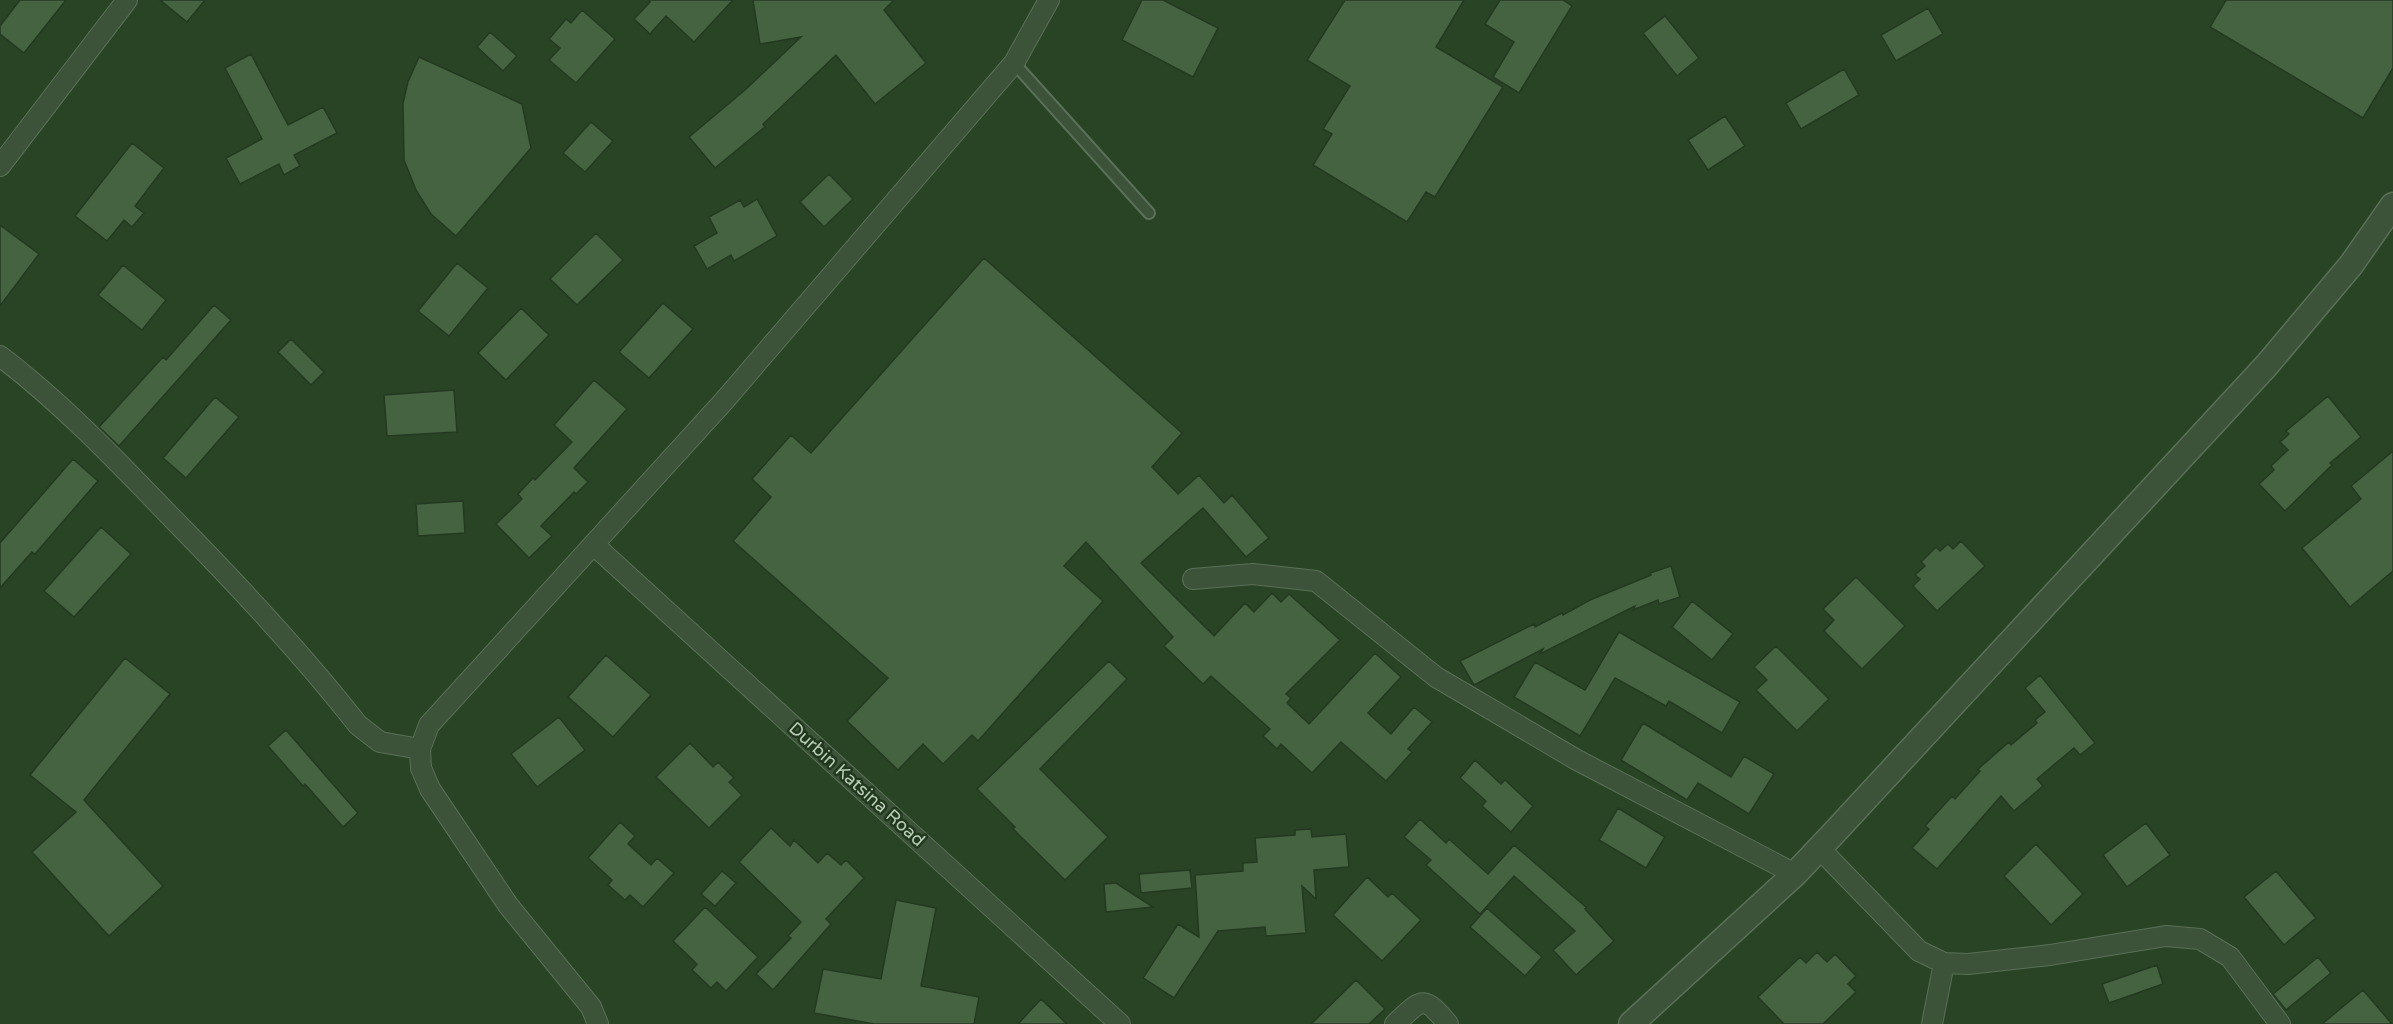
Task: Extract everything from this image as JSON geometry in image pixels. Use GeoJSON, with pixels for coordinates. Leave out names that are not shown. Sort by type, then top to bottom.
{"type":"FeatureCollection","features":[{"type":"Feature","properties":{"kind":"street"},"geometry":{"type":"LineString","coordinates":[[0,166],[128,0]]}},
{"type":"Feature","properties":{"kind":"street"},"geometry":{"type":"LineString","coordinates":[[598,1024],[591,1008],[508,904],[430,789],[421,768],[420,749],[429,725],[724,401],[1014,63],[1049,0]]}},
{"type":"Feature","properties":{"kind":"street"},"geometry":{"type":"LineString","coordinates":[[1631,1024],[1795,874],[2266,366],[2351,265],[2393,205]]}},
{"type":"Feature","properties":{"kind":"street"},"geometry":{"type":"LineString","coordinates":[[0,356],[22,373],[115,459],[228,576],[358,725],[380,742],[420,749]]}},
{"type":"Feature","properties":{"kind":"street","name":"Durbin Katsina Road"},"geometry":{"type":"LineString","coordinates":[[594,545],[1120,1024]]}},
{"type":"Feature","properties":{"kind":"street"},"geometry":{"type":"LineString","coordinates":[[1193,579],[1253,574],[1316,581],[1436,677],[1577,760],[1795,874]]}},
{"type":"Feature","properties":{"kind":"street"},"geometry":{"type":"LineString","coordinates":[[1819,848],[1919,951],[1944,963],[1968,964],[2050,955],[2166,936],[2200,939],[2230,957],[2280,1024]]}},
{"type":"Feature","properties":{"kind":"street"},"geometry":{"type":"LineString","coordinates":[[1932,1024],[1944,963]]}},
{"type":"Feature","properties":{"kind":"street"},"geometry":{"type":"LineString","coordinates":[[1395,1024],[1417,1004],[1425,1003],[1433,1006],[1448,1024]]}},
{"type":"Feature","properties":{"kind":"lane"},"geometry":{"type":"LineString","coordinates":[[1014,63],[1149,213]]}},
{"type":"Feature","properties":{"kind":"building"},"geometry":{"type":"Polygon","coordinates":[[[20,0],[66,0],[24,53],[0,34],[0,26],[20,0]]]}},
{"type":"Feature","properties":{"kind":"building"},"geometry":{"type":"Polygon","coordinates":[[[160,0],[205,0],[187,22],[160,0]]]}},
{"type":"Feature","properties":{"kind":"building"},"geometry":{"type":"Polygon","coordinates":[[[648,0],[733,0],[694,42],[666,16],[650,34],[634,19],[650,2],[648,0]]]}},
{"type":"Feature","properties":{"kind":"building"},"geometry":{"type":"Polygon","coordinates":[[[753,0],[894,0],[884,10],[926,63],[875,104],[836,55],[763,124],[765,127],[715,168],[689,137],[745,90],[801,37],[760,44],[753,0]]]}},
{"type":"Feature","properties":{"kind":"building"},"geometry":{"type":"Polygon","coordinates":[[[1142,0],[1163,0],[1218,28],[1193,77],[1122,40],[1142,0]]]}},
{"type":"Feature","properties":{"kind":"building"},"geometry":{"type":"Polygon","coordinates":[[[1345,0],[1464,0],[1436,47],[1503,87],[1435,197],[1426,192],[1407,222],[1313,165],[1332,134],[1323,129],[1350,86],[1307,60],[1345,0]]]}},
{"type":"Feature","properties":{"kind":"building"},"geometry":{"type":"Polygon","coordinates":[[[1500,0],[1563,0],[1572,6],[1519,93],[1493,77],[1514,42],[1485,24],[1500,0]]]}},
{"type":"Feature","properties":{"kind":"building"},"geometry":{"type":"Polygon","coordinates":[[[2226,0],[2393,0],[2393,68],[2363,118],[2210,27],[2226,0]]]}},
{"type":"Feature","properties":{"kind":"building"},"geometry":{"type":"Polygon","coordinates":[[[1928,8],[1943,34],[1896,61],[1881,35],[1928,8]]]}},
{"type":"Feature","properties":{"kind":"building"},"geometry":{"type":"Polygon","coordinates":[[[582,10],[615,39],[576,83],[549,60],[560,48],[549,39],[566,19],[571,23],[582,10]]]}},
{"type":"Feature","properties":{"kind":"building"},"geometry":{"type":"Polygon","coordinates":[[[1665,16],[1699,58],[1677,76],[1643,33],[1665,16]]]}},
{"type":"Feature","properties":{"kind":"building"},"geometry":{"type":"Polygon","coordinates":[[[490,32],[517,56],[503,71],[477,47],[490,32]]]}},
{"type":"Feature","properties":{"kind":"building"},"geometry":{"type":"Polygon","coordinates":[[[251,54],[288,125],[323,107],[337,133],[294,155],[300,166],[284,175],[279,164],[240,184],[226,158],[262,139],[225,68],[251,54]]]}},
{"type":"Feature","properties":{"kind":"building"},"geometry":{"type":"Polygon","coordinates":[[[419,57],[522,104],[531,148],[456,236],[431,214],[416,190],[404,160],[403,103],[408,82],[419,57]]]}},
{"type":"Feature","properties":{"kind":"building"},"geometry":{"type":"Polygon","coordinates":[[[1844,69],[1859,95],[1801,129],[1786,103],[1844,69]]]}},
{"type":"Feature","properties":{"kind":"building"},"geometry":{"type":"Polygon","coordinates":[[[1725,116],[1745,146],[1708,170],[1688,140],[1725,116]]]}},
{"type":"Feature","properties":{"kind":"building"},"geometry":{"type":"Polygon","coordinates":[[[591,122],[613,141],[585,172],[563,153],[591,122]]]}},
{"type":"Feature","properties":{"kind":"building"},"geometry":{"type":"Polygon","coordinates":[[[132,143],[164,168],[135,206],[144,213],[132,227],[124,220],[107,241],[75,216],[132,143]]]}},
{"type":"Feature","properties":{"kind":"building"},"geometry":{"type":"Polygon","coordinates":[[[829,174],[853,199],[824,227],[800,202],[829,174]]]}},
{"type":"Feature","properties":{"kind":"building"},"geometry":{"type":"Polygon","coordinates":[[[757,199],[777,236],[734,261],[731,255],[707,269],[694,246],[717,233],[709,217],[740,200],[744,207],[757,199]]]}},
{"type":"Feature","properties":{"kind":"building"},"geometry":{"type":"Polygon","coordinates":[[[0,225],[39,254],[0,306],[0,225]]]}},
{"type":"Feature","properties":{"kind":"building"},"geometry":{"type":"Polygon","coordinates":[[[596,233],[623,260],[577,305],[550,279],[596,233]]]}},
{"type":"Feature","properties":{"kind":"building"},"geometry":{"type":"Polygon","coordinates":[[[984,258],[1182,433],[1152,467],[1178,494],[1199,475],[1224,503],[1232,495],[1269,538],[1246,557],[1203,508],[1141,563],[1214,636],[1245,603],[1254,612],[1272,593],[1281,602],[1289,594],[1340,640],[1286,694],[1291,698],[1287,703],[1309,724],[1375,653],[1401,677],[1368,713],[1391,734],[1414,707],[1432,722],[1408,749],[1412,752],[1386,781],[1341,742],[1312,773],[1281,744],[1277,749],[1263,736],[1270,729],[1211,676],[1203,684],[1164,646],[1173,637],[1086,542],[1064,566],[1103,601],[978,741],[972,735],[943,764],[923,744],[898,770],[847,721],[888,678],[733,541],[771,497],[752,479],[791,435],[811,453],[984,258]]]}},
{"type":"Feature","properties":{"kind":"building"},"geometry":{"type":"Polygon","coordinates":[[[457,263],[488,288],[449,336],[418,311],[457,263]]]}},
{"type":"Feature","properties":{"kind":"building"},"geometry":{"type":"Polygon","coordinates":[[[123,265],[166,300],[142,330],[98,295],[123,265]]]}},
{"type":"Feature","properties":{"kind":"building"},"geometry":{"type":"Polygon","coordinates":[[[663,303],[693,329],[649,378],[619,352],[663,303]]]}},
{"type":"Feature","properties":{"kind":"building"},"geometry":{"type":"Polygon","coordinates":[[[214,305],[231,320],[119,446],[99,427],[163,357],[166,360],[214,305]]]}},
{"type":"Feature","properties":{"kind":"building"},"geometry":{"type":"Polygon","coordinates":[[[521,308],[549,335],[506,380],[478,353],[521,308]]]}},
{"type":"Feature","properties":{"kind":"building"},"geometry":{"type":"Polygon","coordinates":[[[291,339],[324,372],[311,385],[278,352],[291,339]]]}},
{"type":"Feature","properties":{"kind":"building"},"geometry":{"type":"Polygon","coordinates":[[[594,380],[627,409],[574,468],[588,482],[576,494],[574,492],[541,526],[552,536],[529,558],[496,524],[522,499],[518,494],[572,442],[554,425],[594,380]]]}},
{"type":"Feature","properties":{"kind":"building"},"geometry":{"type":"Polygon","coordinates":[[[454,390],[457,432],[387,436],[384,395],[454,390]]]}},
{"type":"Feature","properties":{"kind":"building"},"geometry":{"type":"Polygon","coordinates":[[[2328,396],[2361,437],[2330,463],[2332,465],[2285,511],[2259,484],[2274,470],[2271,466],[2288,450],[2280,442],[2289,434],[2286,431],[2328,396]]]}},
{"type":"Feature","properties":{"kind":"building"},"geometry":{"type":"Polygon","coordinates":[[[215,397],[239,417],[186,478],[163,458],[215,397]]]}},
{"type":"Feature","properties":{"kind":"building"},"geometry":{"type":"Polygon","coordinates":[[[2393,451],[2393,571],[2350,607],[2302,548],[2361,499],[2351,486],[2393,451]]]}},
{"type":"Feature","properties":{"kind":"building"},"geometry":{"type":"Polygon","coordinates":[[[73,459],[98,481],[35,554],[32,552],[0,588],[0,543],[73,459]]]}},
{"type":"Feature","properties":{"kind":"building"},"geometry":{"type":"Polygon","coordinates":[[[463,501],[465,533],[418,536],[416,504],[463,501]]]}},
{"type":"Feature","properties":{"kind":"building"},"geometry":{"type":"Polygon","coordinates":[[[101,527],[131,554],[74,617],[44,591],[101,527]]]}},
{"type":"Feature","properties":{"kind":"building"},"geometry":{"type":"Polygon","coordinates":[[[1961,541],[1985,566],[1937,611],[1913,586],[1920,579],[1915,575],[1925,566],[1921,562],[1936,547],[1940,551],[1948,544],[1953,549],[1961,541]]]}},
{"type":"Feature","properties":{"kind":"building"},"geometry":{"type":"Polygon","coordinates":[[[1671,566],[1680,597],[1659,604],[1658,600],[1633,610],[1635,606],[1540,654],[1543,649],[1474,685],[1460,661],[1534,624],[1535,627],[1590,600],[1651,575],[1650,573],[1671,566]]]}},
{"type":"Feature","properties":{"kind":"building"},"geometry":{"type":"Polygon","coordinates":[[[1856,577],[1905,626],[1862,669],[1824,631],[1834,620],[1823,609],[1856,577]]]}},
{"type":"Feature","properties":{"kind":"building"},"geometry":{"type":"Polygon","coordinates":[[[1692,601],[1733,634],[1712,660],[1672,627],[1692,601]]]}},
{"type":"Feature","properties":{"kind":"building"},"geometry":{"type":"Polygon","coordinates":[[[1619,632],[1740,702],[1722,733],[1669,701],[1666,706],[1615,678],[1580,736],[1514,697],[1535,662],[1585,690],[1619,632]]]}},
{"type":"Feature","properties":{"kind":"building"},"geometry":{"type":"Polygon","coordinates":[[[1776,646],[1829,699],[1797,731],[1756,690],[1767,680],[1754,667],[1776,646]]]}},
{"type":"Feature","properties":{"kind":"building"},"geometry":{"type":"Polygon","coordinates":[[[606,655],[651,695],[613,737],[568,697],[606,655]]]}},
{"type":"Feature","properties":{"kind":"building"},"geometry":{"type":"Polygon","coordinates":[[[125,658],[170,694],[84,800],[163,886],[109,936],[32,852],[76,812],[30,775],[125,658]]]}},
{"type":"Feature","properties":{"kind":"building"},"geometry":{"type":"Polygon","coordinates":[[[1109,661],[1127,679],[1040,769],[1108,837],[1065,880],[1013,829],[1015,827],[977,789],[1109,661]]]}},
{"type":"Feature","properties":{"kind":"building"},"geometry":{"type":"Polygon","coordinates":[[[2040,675],[2095,743],[2080,755],[2074,748],[2037,779],[2043,786],[2014,811],[2001,796],[1937,869],[1912,848],[1929,829],[1925,826],[1952,796],[1955,799],[1980,771],[1978,769],[2009,742],[2011,745],[2037,723],[2035,720],[2045,712],[2025,688],[2040,675]]]}},
{"type":"Feature","properties":{"kind":"building"},"geometry":{"type":"Polygon","coordinates":[[[559,717],[585,750],[537,787],[511,754],[559,717]]]}},
{"type":"Feature","properties":{"kind":"building"},"geometry":{"type":"Polygon","coordinates":[[[1643,723],[1731,777],[1744,756],[1774,774],[1749,814],[1698,783],[1687,800],[1621,760],[1643,723]]]}},
{"type":"Feature","properties":{"kind":"building"},"geometry":{"type":"Polygon","coordinates":[[[286,730],[358,813],[343,827],[268,746],[286,730]]]}},
{"type":"Feature","properties":{"kind":"building"},"geometry":{"type":"Polygon","coordinates":[[[690,743],[713,767],[718,762],[734,778],[729,782],[742,795],[709,828],[656,777],[690,743]]]}},
{"type":"Feature","properties":{"kind":"building"},"geometry":{"type":"Polygon","coordinates":[[[1475,760],[1501,784],[1505,780],[1533,806],[1511,832],[1482,806],[1486,801],[1460,778],[1475,760]]]}},
{"type":"Feature","properties":{"kind":"building"},"geometry":{"type":"Polygon","coordinates":[[[1618,808],[1665,837],[1646,868],[1599,840],[1618,808]]]}},
{"type":"Feature","properties":{"kind":"building"},"geometry":{"type":"Polygon","coordinates":[[[1420,819],[1446,843],[1449,839],[1488,874],[1514,845],[1587,908],[1585,909],[1614,941],[1576,975],[1553,950],[1575,931],[1514,876],[1480,914],[1426,865],[1431,860],[1404,837],[1420,819]]]}},
{"type":"Feature","properties":{"kind":"building"},"geometry":{"type":"Polygon","coordinates":[[[620,822],[635,836],[628,844],[651,865],[657,858],[674,873],[643,907],[630,895],[625,900],[608,885],[612,880],[588,858],[620,822]]]}},
{"type":"Feature","properties":{"kind":"building"},"geometry":{"type":"Polygon","coordinates":[[[2146,823],[2170,855],[2127,887],[2103,855],[2146,823]]]}},
{"type":"Feature","properties":{"kind":"building"},"geometry":{"type":"Polygon","coordinates":[[[771,828],[790,846],[794,840],[818,863],[827,853],[841,865],[846,860],[864,878],[826,919],[831,924],[773,990],[756,974],[791,938],[788,936],[801,922],[739,862],[771,828]]]}},
{"type":"Feature","properties":{"kind":"building"},"geometry":{"type":"Polygon","coordinates":[[[1311,829],[1312,837],[1346,834],[1349,867],[1314,870],[1316,899],[1302,886],[1306,933],[1266,936],[1265,927],[1218,931],[1174,998],[1143,978],[1178,924],[1199,937],[1195,875],[1243,871],[1243,863],[1257,862],[1255,838],[1295,835],[1295,830],[1311,829]]]}},
{"type":"Feature","properties":{"kind":"building"},"geometry":{"type":"Polygon","coordinates":[[[2036,844],[2083,894],[2051,925],[2004,876],[2036,844]]]}},
{"type":"Feature","properties":{"kind":"building"},"geometry":{"type":"Polygon","coordinates":[[[1190,870],[1192,888],[1141,893],[1139,874],[1190,870]]]}},
{"type":"Feature","properties":{"kind":"building"},"geometry":{"type":"Polygon","coordinates":[[[722,871],[736,883],[715,906],[701,894],[722,871]]]}},
{"type":"Feature","properties":{"kind":"building"},"geometry":{"type":"Polygon","coordinates":[[[2276,871],[2316,918],[2284,945],[2244,897],[2276,871]]]}},
{"type":"Feature","properties":{"kind":"building"},"geometry":{"type":"Polygon","coordinates":[[[1367,877],[1388,897],[1392,893],[1421,920],[1382,961],[1333,915],[1367,877]]]}},
{"type":"Feature","properties":{"kind":"building"},"geometry":{"type":"Polygon","coordinates":[[[1116,883],[1153,907],[1106,912],[1104,884],[1116,883]]]}},
{"type":"Feature","properties":{"kind":"building"},"geometry":{"type":"Polygon","coordinates":[[[896,900],[936,908],[921,986],[979,997],[974,1024],[874,1024],[814,1013],[823,969],[881,979],[896,900]]]}},
{"type":"Feature","properties":{"kind":"building"},"geometry":{"type":"Polygon","coordinates":[[[705,907],[758,957],[726,991],[717,982],[711,988],[692,970],[697,964],[673,941],[705,907]]]}},
{"type":"Feature","properties":{"kind":"building"},"geometry":{"type":"Polygon","coordinates":[[[1487,908],[1542,957],[1525,976],[1470,927],[1487,908]]]}},
{"type":"Feature","properties":{"kind":"building"},"geometry":{"type":"Polygon","coordinates":[[[1817,952],[1827,962],[1835,954],[1856,976],[1848,984],[1856,992],[1823,1024],[1784,1024],[1758,997],[1800,957],[1806,963],[1817,952]]]}},
{"type":"Feature","properties":{"kind":"building"},"geometry":{"type":"Polygon","coordinates":[[[2318,957],[2331,973],[2286,1010],[2273,994],[2318,957]]]}},
{"type":"Feature","properties":{"kind":"building"},"geometry":{"type":"Polygon","coordinates":[[[2157,965],[2163,984],[2109,1003],[2102,984],[2157,965]]]}},
{"type":"Feature","properties":{"kind":"building"},"geometry":{"type":"Polygon","coordinates":[[[1356,980],[1385,1009],[1369,1024],[1311,1024],[1356,980]]]}},
{"type":"Feature","properties":{"kind":"building"},"geometry":{"type":"Polygon","coordinates":[[[2363,990],[2392,1024],[2322,1024],[2363,990]]]}},
{"type":"Feature","properties":{"kind":"building"},"geometry":{"type":"Polygon","coordinates":[[[1041,999],[1067,1024],[1018,1024],[1041,999]]]}}]}
